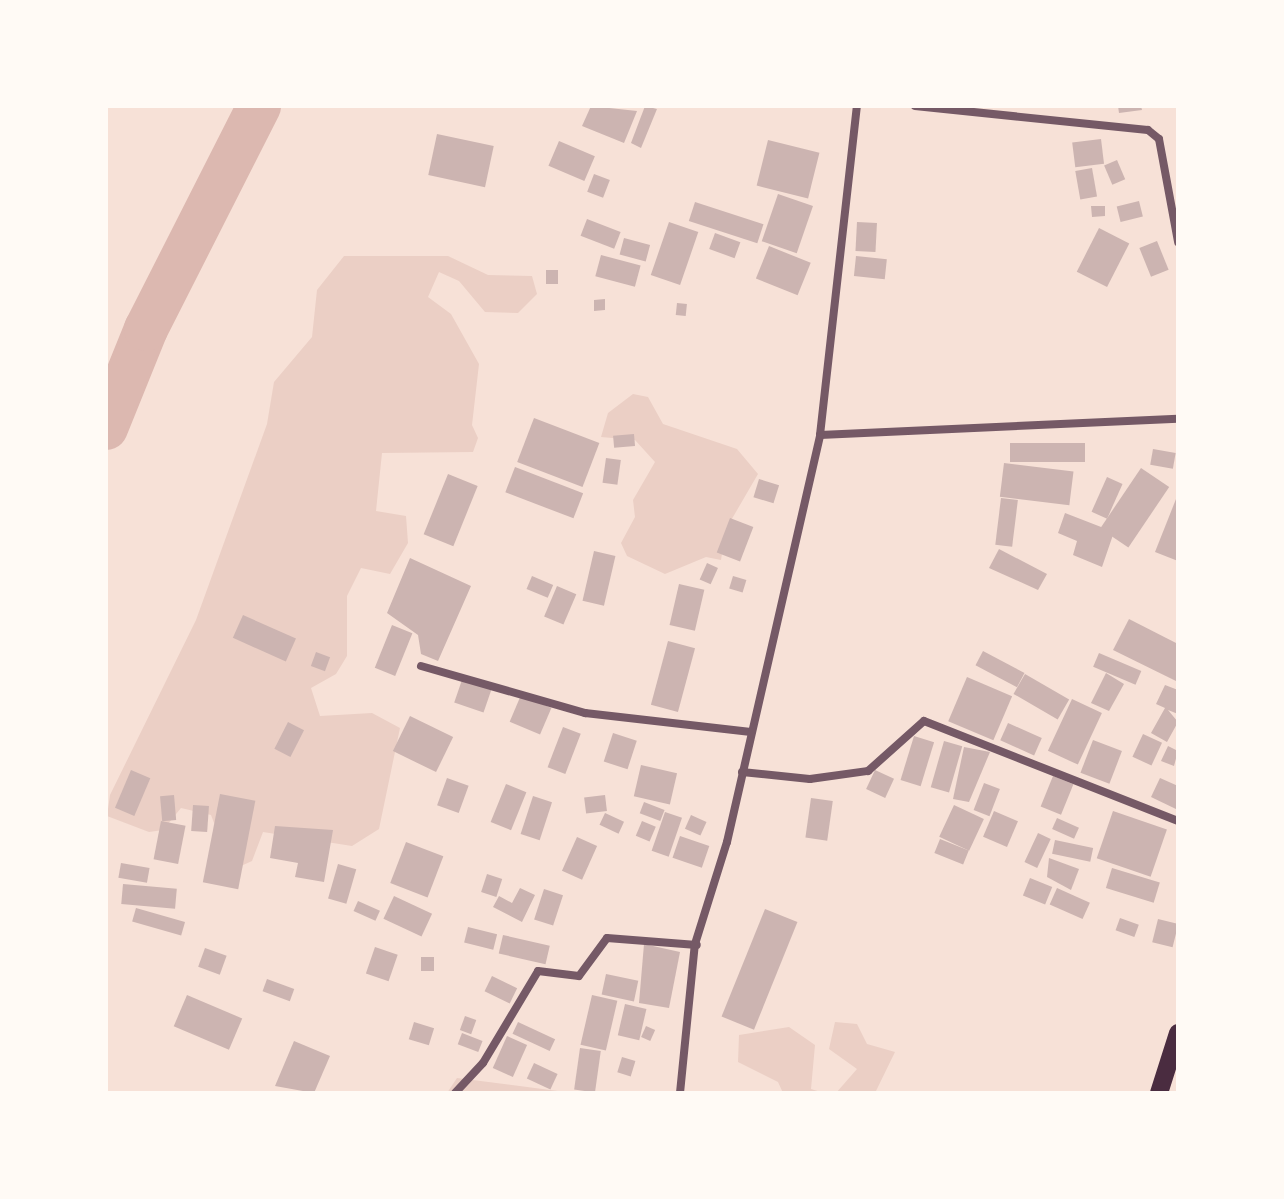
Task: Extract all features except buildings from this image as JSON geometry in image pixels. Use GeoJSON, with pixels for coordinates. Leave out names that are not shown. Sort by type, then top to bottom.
{"type":"FeatureCollection","features":[{"type":"Feature","properties":{"kind":"highway"},"geometry":{"type":"LineString","coordinates":[[1159,1093],[1178,1033]]}},
{"type":"Feature","properties":{"kind":"street"},"geometry":{"type":"LineString","coordinates":[[680,1093],[697,945],[742,772],[820,435],[857,106]]}},
{"type":"Feature","properties":{"kind":"street"},"geometry":{"type":"LineString","coordinates":[[915,106],[1148,130],[1159,139],[1178,242]]}},
{"type":"Feature","properties":{"kind":"street"},"geometry":{"type":"LineString","coordinates":[[820,435],[1178,419]]}},
{"type":"Feature","properties":{"kind":"street"},"geometry":{"type":"LineString","coordinates":[[421,666],[585,713],[751,732]]}},
{"type":"Feature","properties":{"kind":"street"},"geometry":{"type":"LineString","coordinates":[[742,772],[810,779],[868,771],[924,721],[1178,821]]}},
{"type":"Feature","properties":{"kind":"street"},"geometry":{"type":"LineString","coordinates":[[455,1093],[483,1063],[538,971],[579,976],[607,938],[697,945]]}},
{"type":"Feature","properties":{"kind":"shaded area"},"geometry":{"type":"Polygon","coordinates":[[[344,256],[448,256],[488,275],[532,276],[537,294],[518,313],[485,312],[459,281],[439,272],[428,297],[451,314],[479,364],[472,425],[478,438],[473,452],[382,453],[376,511],[406,516],[408,543],[390,574],[361,568],[347,596],[347,656],[336,674],[311,688],[320,716],[372,713],[400,728],[379,829],[352,846],[263,832],[252,861],[232,870],[211,815],[181,808],[163,830],[149,832],[107,816],[110,795],[196,620],[267,424],[274,382],[312,337],[317,290],[344,256]]]}},
{"type":"Feature","properties":{"kind":"shaded area"},"geometry":{"type":"Polygon","coordinates":[[[633,394],[648,397],[663,424],[737,449],[758,474],[726,529],[721,560],[706,557],[665,574],[627,556],[621,543],[635,517],[633,500],[655,462],[635,440],[601,437],[608,413],[633,394]]]}},
{"type":"Feature","properties":{"kind":"shaded area"},"geometry":{"type":"Polygon","coordinates":[[[835,1022],[857,1024],[867,1044],[895,1052],[875,1093],[836,1093],[857,1069],[829,1049],[835,1022]]]}},
{"type":"Feature","properties":{"kind":"shaded area"},"geometry":{"type":"Polygon","coordinates":[[[789,1027],[815,1045],[811,1089],[824,1093],[783,1093],[778,1082],[738,1062],[739,1035],[789,1027]]]}},
{"type":"Feature","properties":{"kind":"shaded area"},"geometry":{"type":"Polygon","coordinates":[[[457,1078],[573,1093],[447,1093],[457,1078]]]}},
{"type":"Feature","properties":{"kind":"waterway"},"geometry":{"type":"LineString","coordinates":[[106,428],[146,329],[259,106]]}}]}
